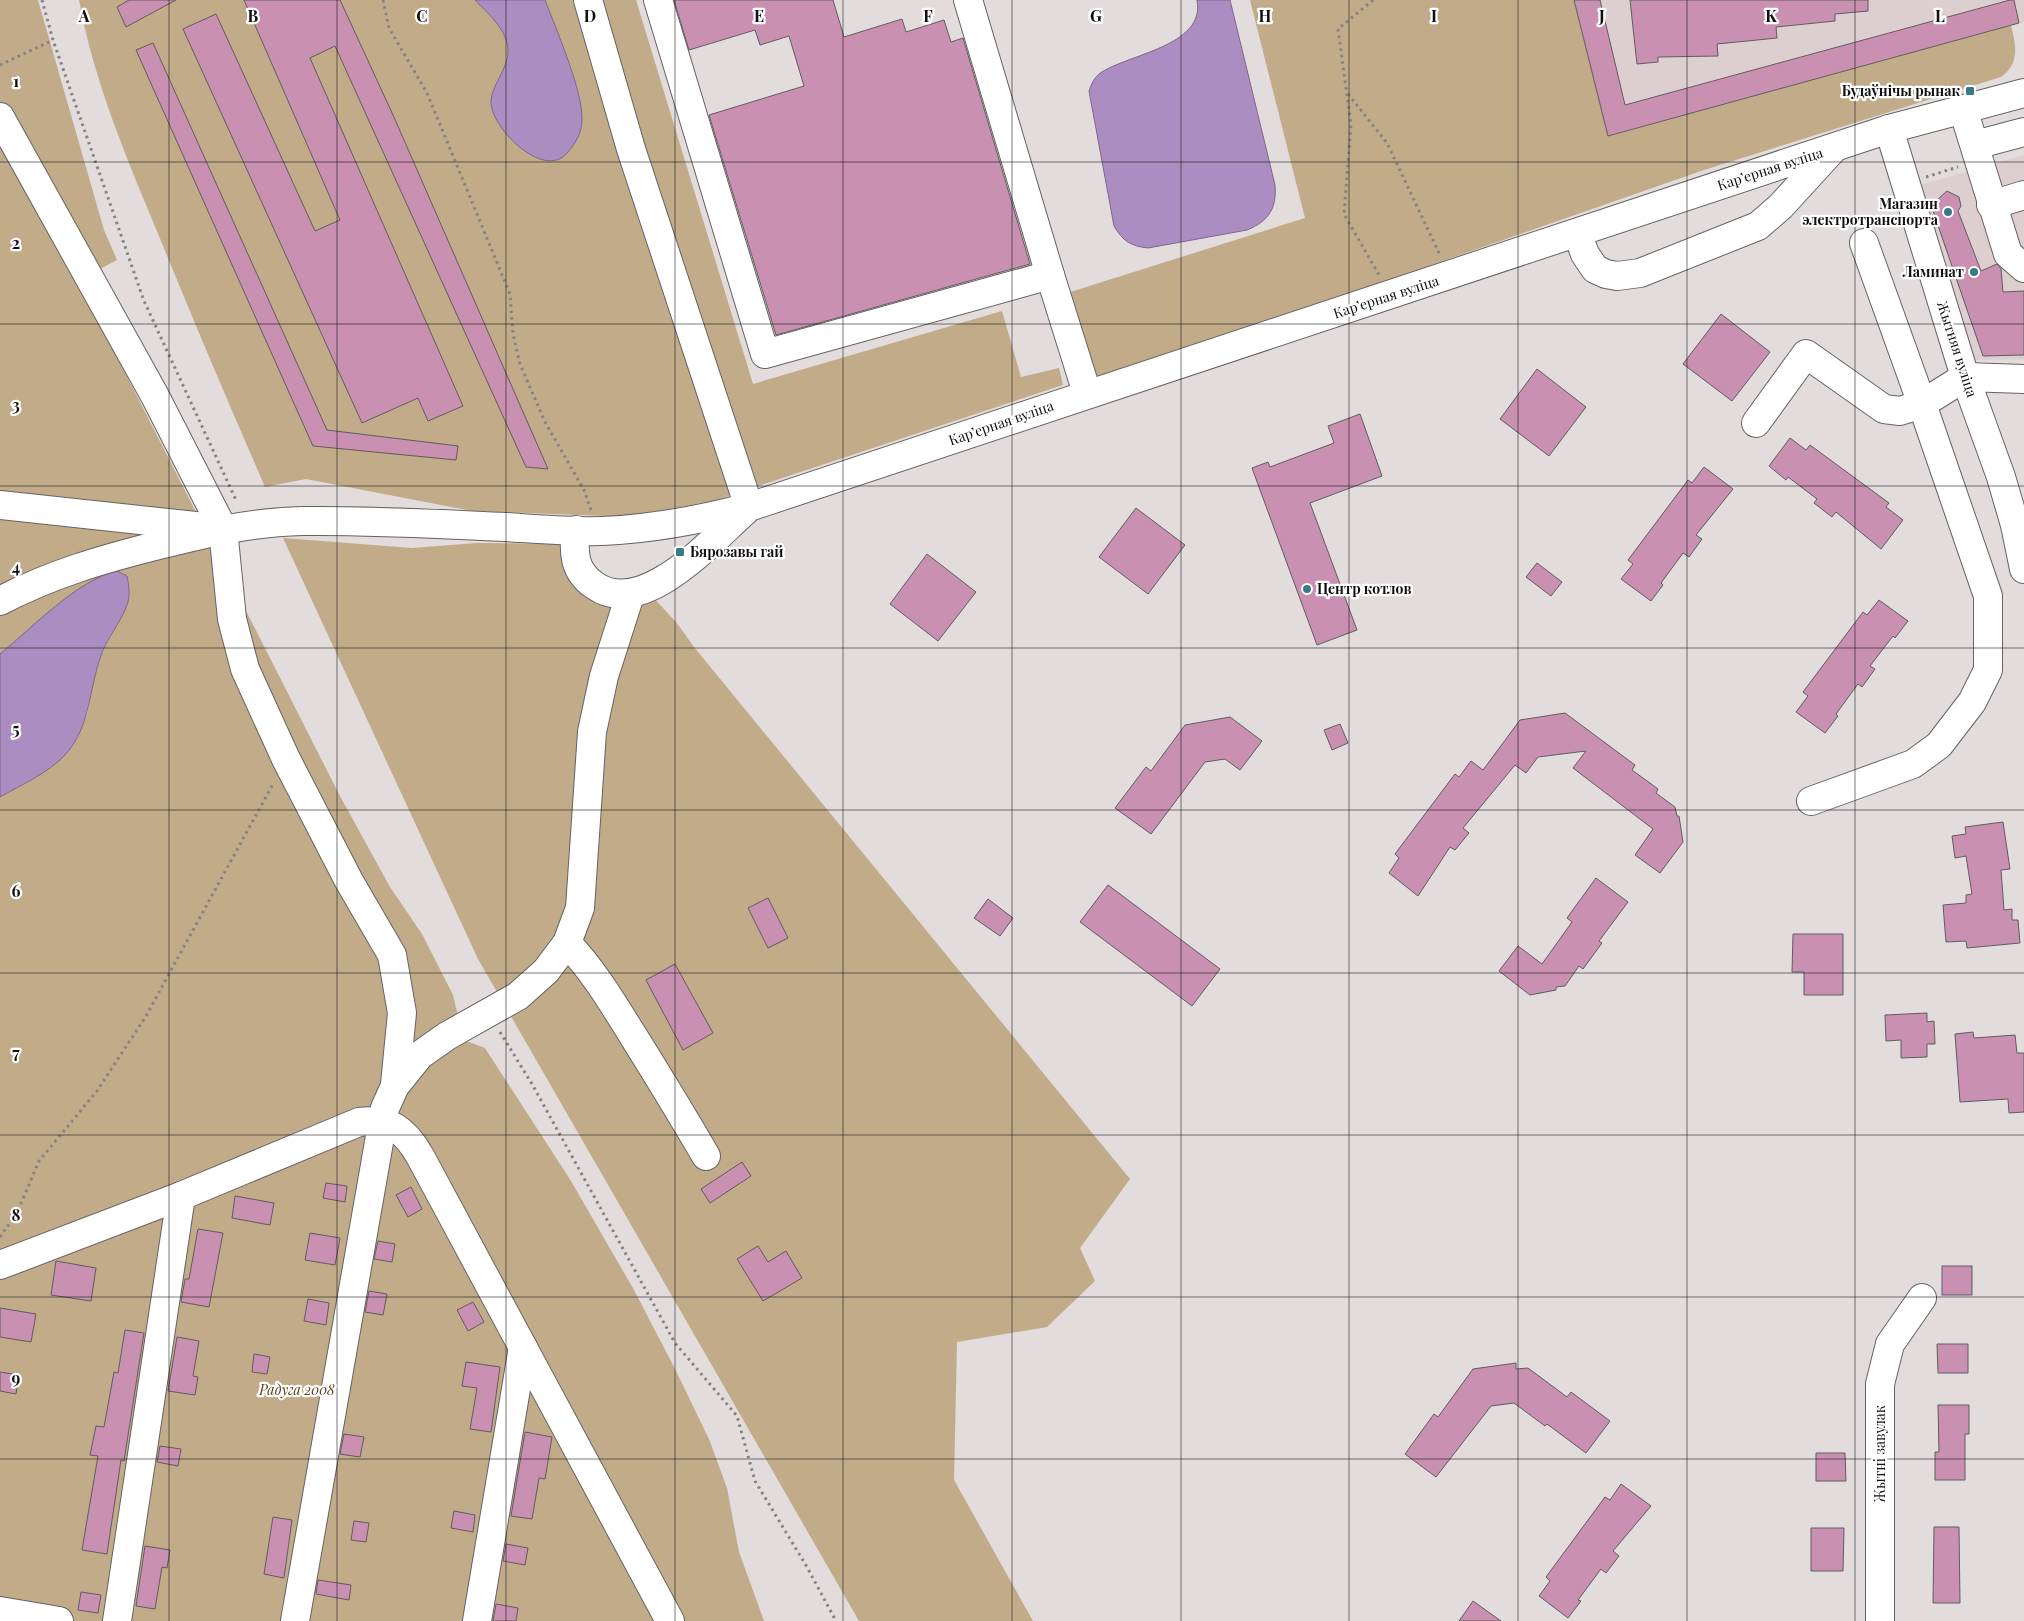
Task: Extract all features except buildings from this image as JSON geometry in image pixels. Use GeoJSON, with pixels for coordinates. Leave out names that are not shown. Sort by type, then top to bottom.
{"type":"FeatureCollection","features":[{"type":"Feature","properties":{"kind":"street"},"geometry":{"type":"LineString","coordinates":[[588,0],[631,149],[749,507]]}},
{"type":"Feature","properties":{"kind":"street"},"geometry":{"type":"LineString","coordinates":[[658,0],[765,354],[1050,275]]}},
{"type":"Feature","properties":{"kind":"street"},"geometry":{"type":"LineString","coordinates":[[968,0],[1087,394]]}},
{"type":"Feature","properties":{"kind":"street","name":"Карʼерная вуліца"},"geometry":{"type":"LineString","coordinates":[[749,507],[679,570],[653,586],[630,594],[606,592],[583,576],[575,560],[588,531],[688,522],[749,507],[1889,129],[2024,93]]}},
{"type":"Feature","properties":{"kind":"street"},"geometry":{"type":"LineString","coordinates":[[1963,109],[2008,254],[2024,268]]}},
{"type":"Feature","properties":{"kind":"street"},"geometry":{"type":"LineString","coordinates":[[0,118],[155,396],[236,527],[228,591],[237,642],[255,694],[349,881],[392,955],[402,1013],[400,1051],[395,1086]]}},
{"type":"Feature","properties":{"kind":"street","name":"Жытняя вуліца"},"geometry":{"type":"LineString","coordinates":[[1889,129],[1965,377],[2001,477],[2015,525],[2024,569]]}},
{"type":"Feature","properties":{"kind":"street"},"geometry":{"type":"LineString","coordinates":[[1975,145],[2024,132]]}},
{"type":"Feature","properties":{"kind":"street"},"geometry":{"type":"LineString","coordinates":[[1577,233],[1585,254],[1595,269],[1617,276],[1640,273],[1758,226],[1781,206],[1835,147]]}},
{"type":"Feature","properties":{"kind":"street"},"geometry":{"type":"LineString","coordinates":[[1991,204],[2024,195]]}},
{"type":"Feature","properties":{"kind":"street"},"geometry":{"type":"LineString","coordinates":[[1811,801],[1913,764],[1939,745],[1972,702],[1988,670],[1988,596],[1864,243]]}},
{"type":"Feature","properties":{"kind":"street"},"geometry":{"type":"LineString","coordinates":[[1756,423],[1806,354],[1884,409],[1900,411],[1922,404],[1965,377],[2024,379]]}},
{"type":"Feature","properties":{"kind":"street"},"geometry":{"type":"LineString","coordinates":[[0,505],[236,527]]}},
{"type":"Feature","properties":{"kind":"street"},"geometry":{"type":"LineString","coordinates":[[0,601],[57,574],[88,562],[236,527],[302,521],[588,531]]}},
{"type":"Feature","properties":{"kind":"street"},"geometry":{"type":"LineString","coordinates":[[295,1621],[381,1121],[395,1086],[409,1066],[432,1046],[489,1014],[532,985],[567,943],[576,924],[582,899],[591,741],[596,704],[630,594]]}},
{"type":"Feature","properties":{"kind":"street"},"geometry":{"type":"LineString","coordinates":[[567,943],[584,961],[604,988],[669,1092],[706,1156]]}},
{"type":"Feature","properties":{"kind":"street"},"geometry":{"type":"LineString","coordinates":[[0,1265],[181,1196],[359,1122],[381,1121],[396,1126],[413,1144],[670,1621]]}},
{"type":"Feature","properties":{"kind":"street"},"geometry":{"type":"LineString","coordinates":[[117,1621],[181,1196]]}},
{"type":"Feature","properties":{"kind":"street","name":"Жытні завулак"},"geometry":{"type":"LineString","coordinates":[[1880,1621],[1880,1384],[1890,1344],[1922,1298]]}},
{"type":"Feature","properties":{"kind":"street"},"geometry":{"type":"LineString","coordinates":[[477,1621],[523,1347]]}},
{"type":"Feature","properties":{"kind":"street"},"geometry":{"type":"LineString","coordinates":[[0,1611],[59,1621]]}},
{"type":"Feature","properties":{"kind":"path"},"geometry":{"type":"LineString","coordinates":[[42,0],[53,40],[144,301],[236,527]]}},
{"type":"Feature","properties":{"kind":"path"},"geometry":{"type":"LineString","coordinates":[[383,0],[389,28],[427,93],[510,294],[513,334],[520,364],[545,422],[584,490],[588,531]]}},
{"type":"Feature","properties":{"kind":"path"},"geometry":{"type":"LineString","coordinates":[[1373,0],[1338,29],[1352,124],[1344,214],[1391,295]]}},
{"type":"Feature","properties":{"kind":"path"},"geometry":{"type":"LineString","coordinates":[[0,65],[53,40]]}},
{"type":"Feature","properties":{"kind":"path"},"geometry":{"type":"LineString","coordinates":[[1347,92],[1387,143],[1450,276]]}},
{"type":"Feature","properties":{"kind":"path"},"geometry":{"type":"LineString","coordinates":[[0,1237],[17,1213],[39,1161],[97,1091],[146,1016],[286,759]]}},
{"type":"Feature","properties":{"kind":"path"},"geometry":{"type":"LineString","coordinates":[[489,1014],[532,1084],[676,1343],[737,1416],[755,1481],[807,1567],[836,1621]]}},
{"type":"Feature","properties":{"kind":"shaded area"},"geometry":{"type":"Polygon","coordinates":[[[475,0],[545,0],[574,77],[582,120],[578,138],[573,146],[557,160],[545,160],[532,156],[508,136],[499,124],[493,111],[491,100],[508,56],[507,42],[496,22],[475,0]]]}},
{"type":"Feature","properties":{"kind":"shaded area"},"geometry":{"type":"Polygon","coordinates":[[[1197,0],[1230,0],[1275,185],[1275,200],[1266,218],[1247,230],[1148,248],[1142,247],[1128,242],[1114,226],[1089,91],[1099,74],[1111,67],[1162,47],[1177,39],[1189,29],[1196,16],[1197,0]]]}},
{"type":"Feature","properties":{"kind":"shaded area"},"geometry":{"type":"Polygon","coordinates":[[[1574,0],[2024,0],[2024,22],[1608,136],[1574,0]]]}},
{"type":"Feature","properties":{"kind":"shaded area"},"geometry":{"type":"Polygon","coordinates":[[[2024,155],[2024,359],[1974,360],[1920,185],[2024,155]]]}},
{"type":"Feature","properties":{"kind":"shaded area"},"geometry":{"type":"Polygon","coordinates":[[[117,571],[127,576],[128,602],[105,646],[80,731],[73,744],[58,762],[0,797],[0,654],[71,594],[102,576],[117,571]]]}},
{"type":"Feature","properties":{"kind":"green space","name":"Радуга 2008"},"geometry":{"type":"Polygon","coordinates":[[[0,0],[38,0],[104,230],[117,260],[96,271],[75,274],[340,796],[390,887],[422,934],[453,995],[458,1016],[428,1062],[461,1039],[485,1048],[571,1181],[634,1290],[709,1439],[727,1488],[739,1552],[764,1621],[0,1621],[0,797],[40,774],[87,715],[96,669],[119,621],[105,574],[65,599],[0,654],[0,0]]]}},
{"type":"Feature","properties":{"kind":"green space"},"geometry":{"type":"Polygon","coordinates":[[[79,0],[636,0],[753,384],[1002,311],[1021,377],[1059,368],[1063,385],[716,500],[630,517],[472,511],[306,479],[265,487],[124,149],[93,61],[79,0]]]}},
{"type":"Feature","properties":{"kind":"green space"},"geometry":{"type":"Polygon","coordinates":[[[1250,0],[1574,0],[1609,136],[2011,25],[2015,54],[2011,66],[2001,77],[1704,170],[1107,378],[1098,378],[1090,373],[1064,294],[1305,218],[1250,0]]]}},
{"type":"Feature","properties":{"kind":"green space"},"geometry":{"type":"Polygon","coordinates":[[[283,538],[412,548],[477,543],[567,544],[572,584],[608,605],[650,594],[676,622],[694,647],[1130,1179],[1080,1248],[1095,1281],[1047,1327],[957,1342],[954,1480],[1033,1621],[859,1621],[478,959],[283,538]]]}},
{"type":"Feature","properties":{"kind":"place","name":"Будаўнічы рынак"},"geometry":{"type":"Point","coordinates":[1970,91]}},
{"type":"Feature","properties":{"kind":"place","name":"Магазин электротранспорта"},"geometry":{"type":"Point","coordinates":[1948,212]}},
{"type":"Feature","properties":{"kind":"place","name":"Ламинат"},"geometry":{"type":"Point","coordinates":[1974,272]}},
{"type":"Feature","properties":{"kind":"place","name":"Бярозавы гай"},"geometry":{"type":"Point","coordinates":[680,552]}},
{"type":"Feature","properties":{"kind":"place","name":"Центр котлов"},"geometry":{"type":"Point","coordinates":[1307,589]}}]}
